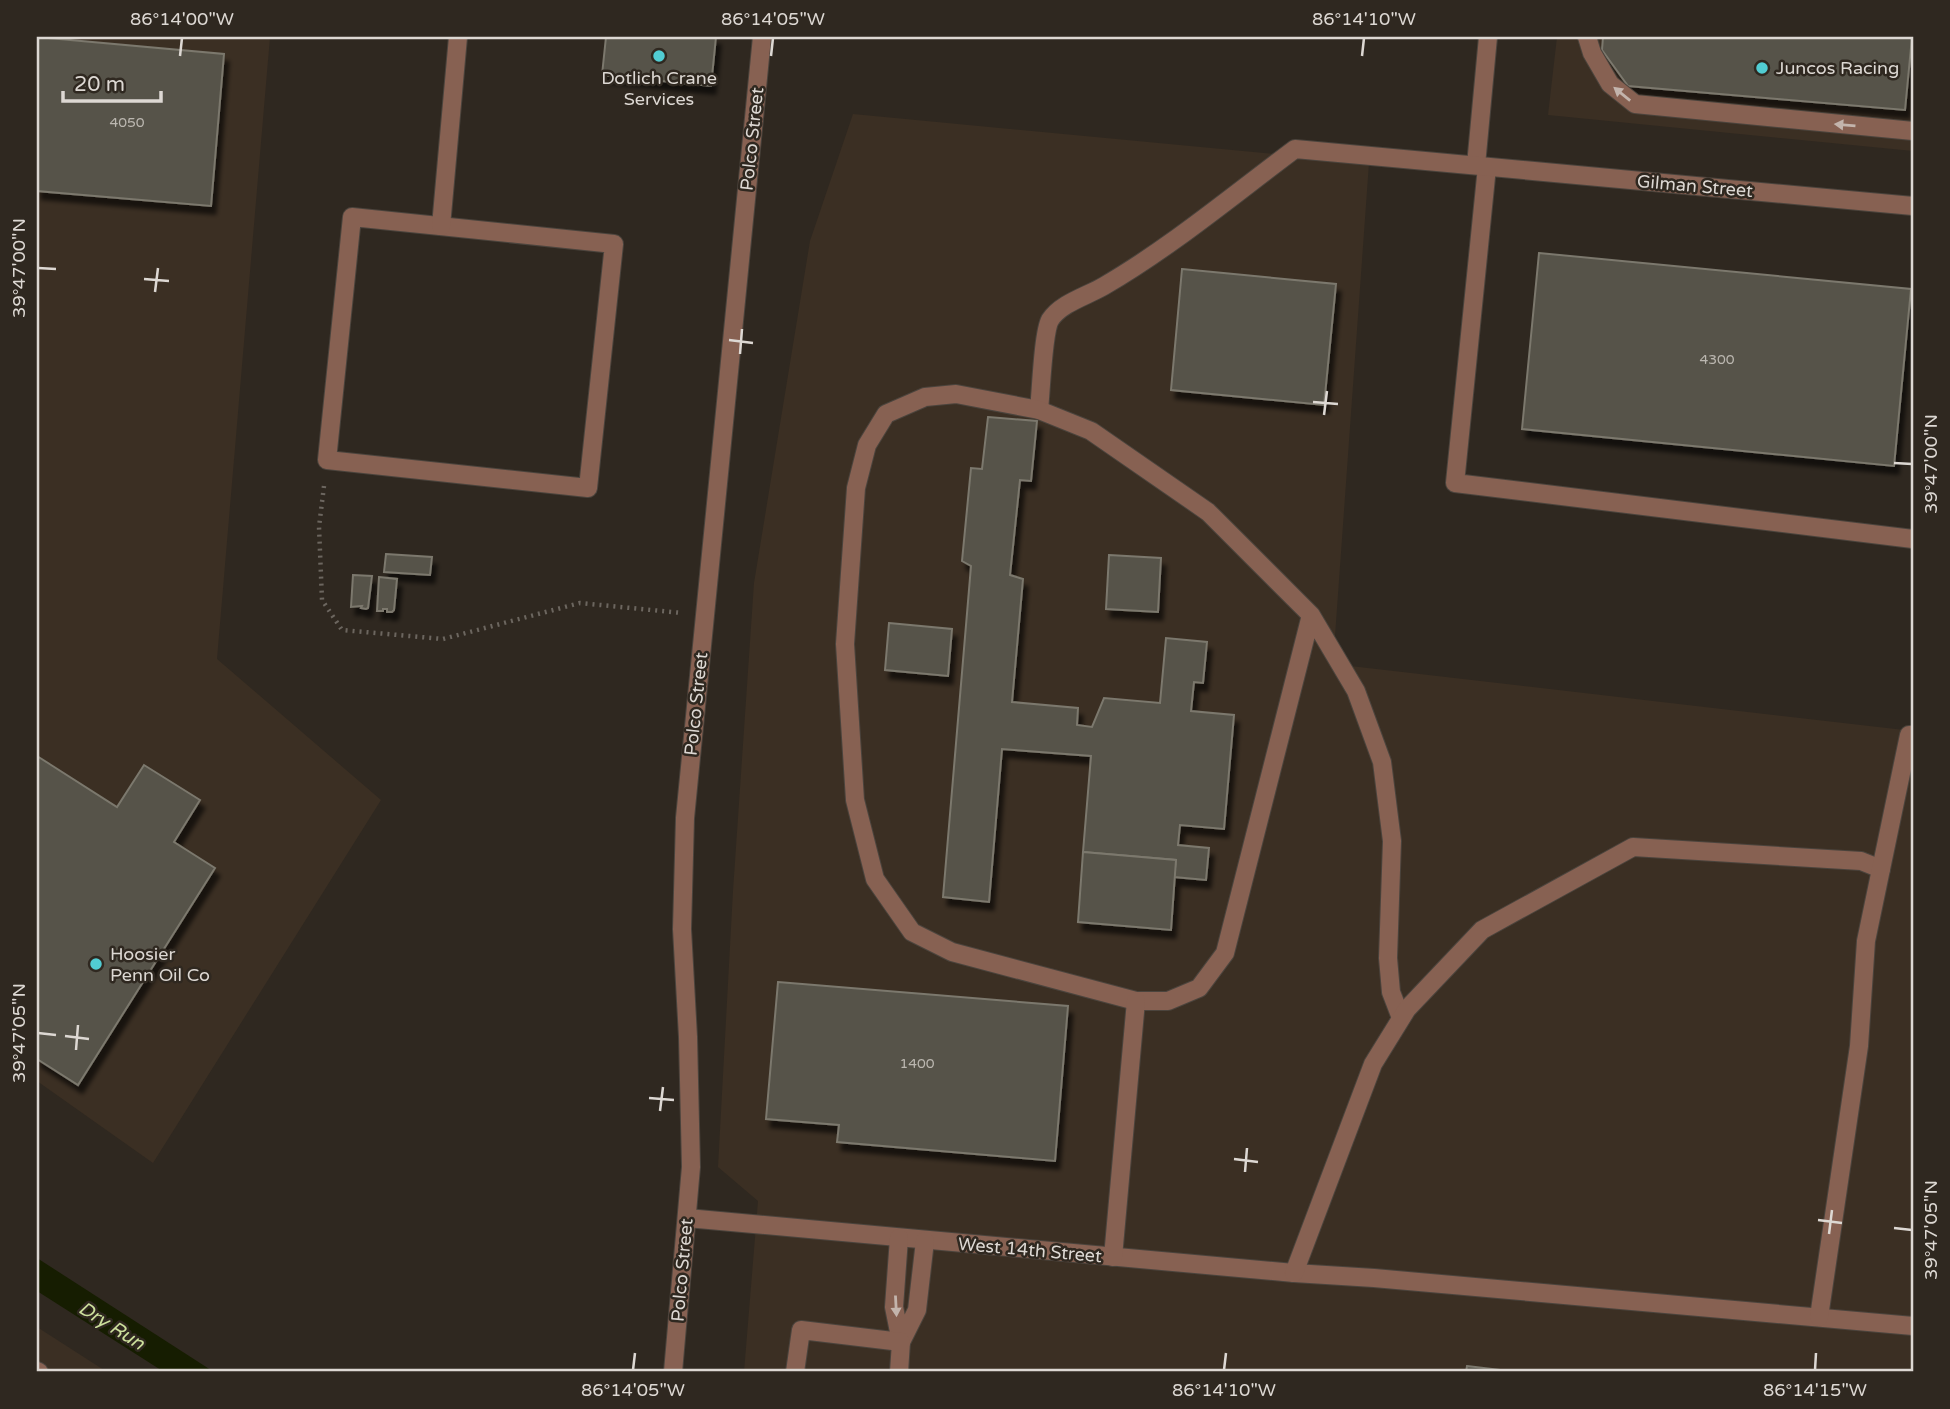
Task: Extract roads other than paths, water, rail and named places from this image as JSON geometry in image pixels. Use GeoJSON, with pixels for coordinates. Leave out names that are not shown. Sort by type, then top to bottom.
{"type":"FeatureCollection","features":[{"type":"Feature","properties":{"kind":"street"},"geometry":{"type":"LineString","coordinates":[[441,226],[458,37]]}},
{"type":"Feature","properties":{"kind":"street","name":"Polco Street"},"geometry":{"type":"LineString","coordinates":[[673,1372],[687,1218],[691,1130],[682,941],[686,810],[762,37]]}},
{"type":"Feature","properties":{"kind":"street"},"geometry":{"type":"LineString","coordinates":[[1488,37],[1482,166],[1455,483],[1913,539]]}},
{"type":"Feature","properties":{"kind":"street"},"geometry":{"type":"LineString","coordinates":[[1587,37],[1592,53],[1610,84],[1635,104],[1913,131]]}},
{"type":"Feature","properties":{"kind":"street","name":"Gilman Street"},"geometry":{"type":"LineString","coordinates":[[1039,410],[1049,322],[1060,309],[1104,286],[1175,239],[1295,149],[1913,206]]}},
{"type":"Feature","properties":{"kind":"street"},"geometry":{"type":"LineString","coordinates":[[352,217],[441,226],[614,244],[588,488],[327,460],[352,217]]}},
{"type":"Feature","properties":{"kind":"street"},"geometry":{"type":"LineString","coordinates":[[1311,614],[1225,953],[1199,988],[1168,1001],[1136,1001],[952,952],[912,932],[875,879],[855,800],[845,644],[856,488],[867,445],[887,414],[925,397],[956,394],[1039,410],[1091,431],[1208,512],[1311,614],[1356,691],[1382,762],[1392,841],[1388,958],[1391,992],[1401,1018]]}},
{"type":"Feature","properties":{"kind":"street"},"geometry":{"type":"LineString","coordinates":[[1819,1317],[1858,1046],[1866,941],[1909,735],[1913,735]]}},
{"type":"Feature","properties":{"kind":"street"},"geometry":{"type":"LineString","coordinates":[[1294,1273],[1373,1064],[1415,1000],[1482,930],[1633,847],[1861,862],[1881,869]]}},
{"type":"Feature","properties":{"kind":"street"},"geometry":{"type":"LineString","coordinates":[[1113,1257],[1136,1001]]}},
{"type":"Feature","properties":{"kind":"street","name":"West 14th Street"},"geometry":{"type":"LineString","coordinates":[[687,1218],[925,1241],[1913,1325]]}},
{"type":"Feature","properties":{"kind":"street"},"geometry":{"type":"LineString","coordinates":[[899,1238],[894,1307],[901,1342],[899,1372]]}},
{"type":"Feature","properties":{"kind":"street"},"geometry":{"type":"LineString","coordinates":[[901,1342],[917,1310],[925,1241]]}},
{"type":"Feature","properties":{"kind":"street"},"geometry":{"type":"LineString","coordinates":[[795,1372],[801,1330],[901,1342]]}},
{"type":"Feature","properties":{"kind":"water","name":"Dry Run"},"geometry":{"type":"Polygon","coordinates":[[[37,1258],[214,1372],[164,1372],[37,1291],[37,1258]]]}},
{"type":"Feature","properties":{"kind":"place","name":"Dotlich Crane Services"},"geometry":{"type":"Point","coordinates":[659,56]}},
{"type":"Feature","properties":{"kind":"place","name":"Juncos Racing"},"geometry":{"type":"Point","coordinates":[1762,68]}},
{"type":"Feature","properties":{"kind":"place","name":"Hoosier Penn Oil Co"},"geometry":{"type":"Point","coordinates":[96,964]}}]}
